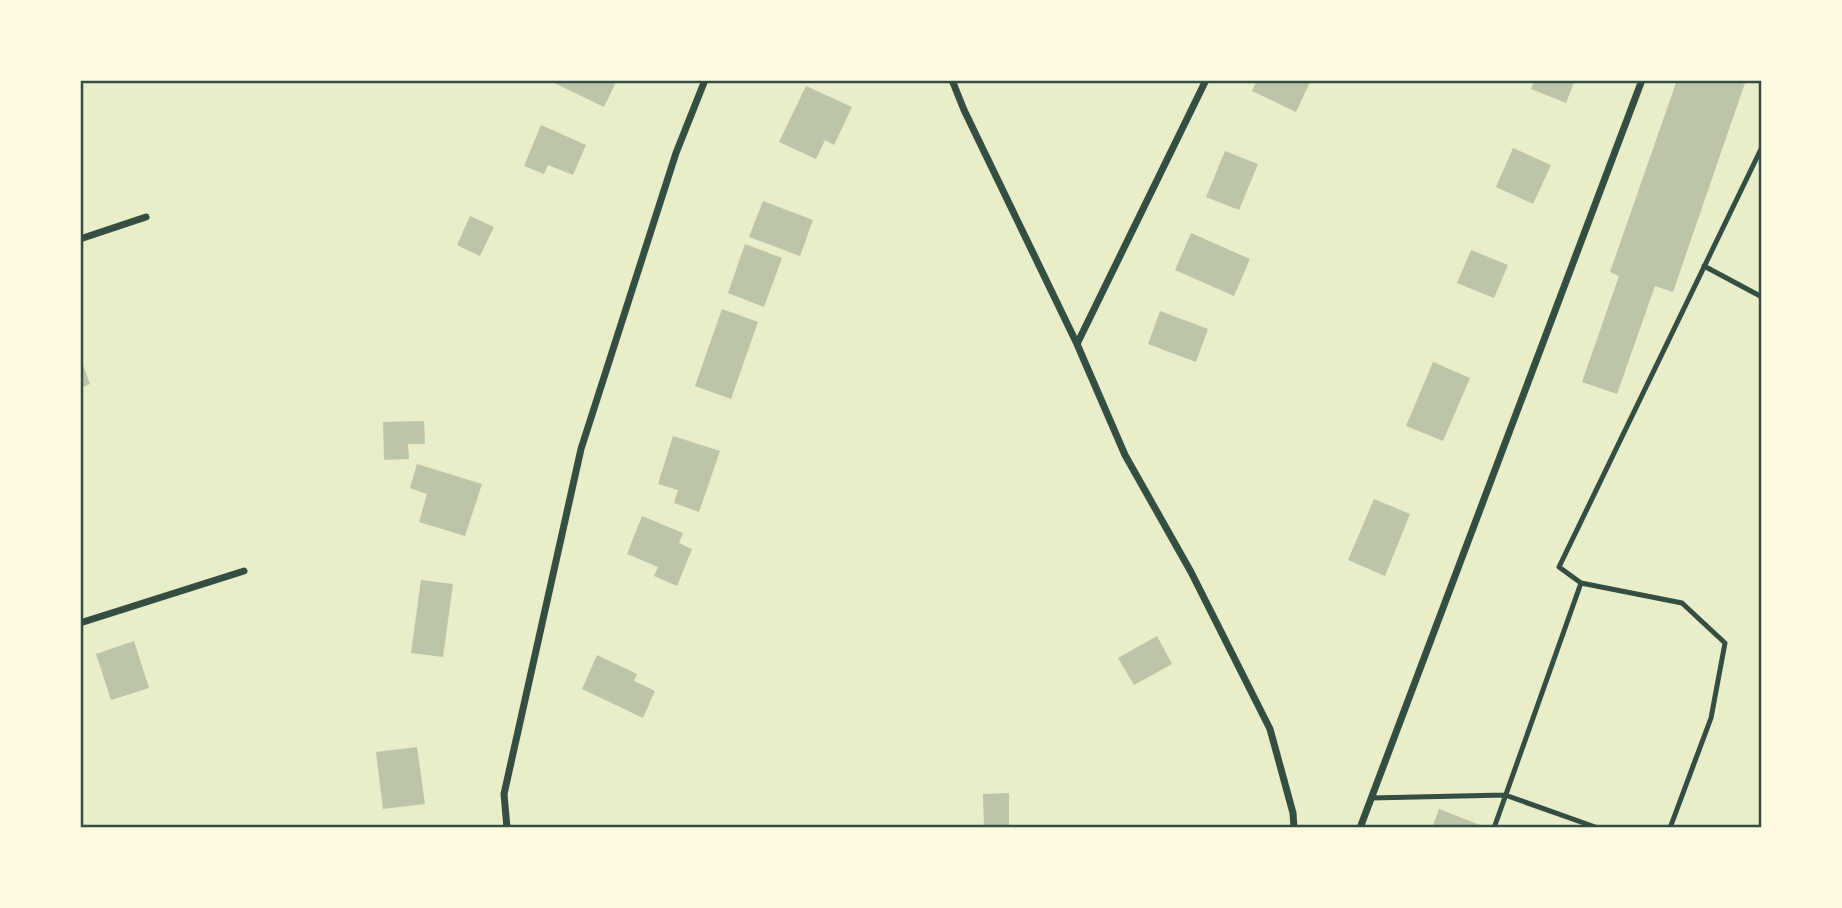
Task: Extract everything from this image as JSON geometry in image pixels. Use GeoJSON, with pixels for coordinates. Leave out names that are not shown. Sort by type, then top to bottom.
{"type":"FeatureCollection","features":[{"type":"Feature","properties":{"kind":"street"},"geometry":{"type":"LineString","coordinates":[[507,828],[504,794],[582,449],[676,153],[705,80]]}},
{"type":"Feature","properties":{"kind":"street"},"geometry":{"type":"LineString","coordinates":[[952,80],[1077,344],[1125,454],[1191,572],[1270,729],[1293,813],[1294,828]]}},
{"type":"Feature","properties":{"kind":"street"},"geometry":{"type":"LineString","coordinates":[[1077,344],[1206,80]]}},
{"type":"Feature","properties":{"kind":"street"},"geometry":{"type":"LineString","coordinates":[[1360,828],[1642,80]]}},
{"type":"Feature","properties":{"kind":"street"},"geometry":{"type":"LineString","coordinates":[[80,239],[146,217]]}},
{"type":"Feature","properties":{"kind":"street"},"geometry":{"type":"LineString","coordinates":[[80,623],[244,571]]}},
{"type":"Feature","properties":{"kind":"lane"},"geometry":{"type":"LineString","coordinates":[[1670,828],[1712,718],[1725,643],[1682,603],[1581,583],[1559,567],[1762,147]]}},
{"type":"Feature","properties":{"kind":"lane"},"geometry":{"type":"LineString","coordinates":[[1704,266],[1762,297]]}},
{"type":"Feature","properties":{"kind":"lane"},"geometry":{"type":"LineString","coordinates":[[1494,828],[1581,583]]}},
{"type":"Feature","properties":{"kind":"lane"},"geometry":{"type":"LineString","coordinates":[[1371,798],[1506,794],[1598,828]]}},
{"type":"Feature","properties":{"kind":"building"},"geometry":{"type":"Polygon","coordinates":[[[548,80],[617,80],[604,107],[548,80]]]}},
{"type":"Feature","properties":{"kind":"building"},"geometry":{"type":"Polygon","coordinates":[[[1257,80],[1311,80],[1296,112],[1252,91],[1257,80]]]}},
{"type":"Feature","properties":{"kind":"building"},"geometry":{"type":"Polygon","coordinates":[[[1535,80],[1575,80],[1566,103],[1531,89],[1535,80]]]}},
{"type":"Feature","properties":{"kind":"building"},"geometry":{"type":"Polygon","coordinates":[[[1677,80],[1746,80],[1673,292],[1655,286],[1617,394],[1582,382],[1619,276],[1610,272],[1677,80]]]}},
{"type":"Feature","properties":{"kind":"building"},"geometry":{"type":"Polygon","coordinates":[[[806,86],[852,107],[834,145],[825,140],[816,159],[779,142],[806,86]]]}},
{"type":"Feature","properties":{"kind":"building"},"geometry":{"type":"Polygon","coordinates":[[[541,125],[586,145],[573,175],[548,165],[544,174],[524,166],[541,125]]]}},
{"type":"Feature","properties":{"kind":"building"},"geometry":{"type":"Polygon","coordinates":[[[1513,148],[1551,165],[1533,204],[1496,187],[1513,148]]]}},
{"type":"Feature","properties":{"kind":"building"},"geometry":{"type":"Polygon","coordinates":[[[1225,151],[1258,164],[1239,210],[1206,197],[1225,151]]]}},
{"type":"Feature","properties":{"kind":"building"},"geometry":{"type":"Polygon","coordinates":[[[763,201],[813,220],[800,256],[749,237],[763,201]]]}},
{"type":"Feature","properties":{"kind":"building"},"geometry":{"type":"Polygon","coordinates":[[[470,216],[494,227],[480,256],[457,245],[470,216]]]}},
{"type":"Feature","properties":{"kind":"building"},"geometry":{"type":"Polygon","coordinates":[[[1191,233],[1250,259],[1234,296],[1175,270],[1191,233]]]}},
{"type":"Feature","properties":{"kind":"building"},"geometry":{"type":"Polygon","coordinates":[[[745,244],[782,258],[764,307],[728,293],[745,244]]]}},
{"type":"Feature","properties":{"kind":"building"},"geometry":{"type":"Polygon","coordinates":[[[1471,250],[1508,265],[1494,298],[1457,283],[1471,250]]]}},
{"type":"Feature","properties":{"kind":"building"},"geometry":{"type":"Polygon","coordinates":[[[722,309],[758,322],[731,399],[695,386],[722,309]]]}},
{"type":"Feature","properties":{"kind":"building"},"geometry":{"type":"Polygon","coordinates":[[[1160,311],[1208,329],[1196,362],[1148,344],[1160,311]]]}},
{"type":"Feature","properties":{"kind":"building"},"geometry":{"type":"Polygon","coordinates":[[[80,357],[90,384],[80,388],[80,357]]]}},
{"type":"Feature","properties":{"kind":"building"},"geometry":{"type":"Polygon","coordinates":[[[1433,362],[1470,378],[1443,441],[1406,426],[1433,362]]]}},
{"type":"Feature","properties":{"kind":"building"},"geometry":{"type":"Polygon","coordinates":[[[424,421],[425,444],[408,444],[409,459],[384,460],[383,422],[424,421]]]}},
{"type":"Feature","properties":{"kind":"building"},"geometry":{"type":"Polygon","coordinates":[[[673,436],[720,451],[699,512],[674,503],[678,490],[658,484],[673,436]]]}},
{"type":"Feature","properties":{"kind":"building"},"geometry":{"type":"Polygon","coordinates":[[[417,464],[482,484],[465,536],[419,522],[427,494],[410,488],[417,464]]]}},
{"type":"Feature","properties":{"kind":"building"},"geometry":{"type":"Polygon","coordinates":[[[1374,499],[1410,514],[1385,576],[1348,560],[1374,499]]]}},
{"type":"Feature","properties":{"kind":"building"},"geometry":{"type":"Polygon","coordinates":[[[642,516],[683,533],[679,543],[692,549],[677,586],[654,576],[658,567],[627,554],[642,516]]]}},
{"type":"Feature","properties":{"kind":"building"},"geometry":{"type":"Polygon","coordinates":[[[421,580],[453,584],[443,657],[411,653],[421,580]]]}},
{"type":"Feature","properties":{"kind":"building"},"geometry":{"type":"Polygon","coordinates":[[[1157,636],[1172,664],[1134,685],[1118,658],[1157,636]]]}},
{"type":"Feature","properties":{"kind":"building"},"geometry":{"type":"Polygon","coordinates":[[[134,641],[149,688],[111,700],[96,654],[134,641]]]}},
{"type":"Feature","properties":{"kind":"building"},"geometry":{"type":"Polygon","coordinates":[[[597,655],[637,674],[634,681],[655,691],[643,718],[582,689],[597,655]]]}},
{"type":"Feature","properties":{"kind":"building"},"geometry":{"type":"Polygon","coordinates":[[[417,747],[425,804],[383,809],[376,752],[417,747]]]}},
{"type":"Feature","properties":{"kind":"building"},"geometry":{"type":"Polygon","coordinates":[[[1009,793],[1009,828],[984,828],[983,794],[1009,793]]]}},
{"type":"Feature","properties":{"kind":"building"},"geometry":{"type":"Polygon","coordinates":[[[1439,809],[1480,825],[1479,828],[1432,828],[1439,809]]]}}]}
